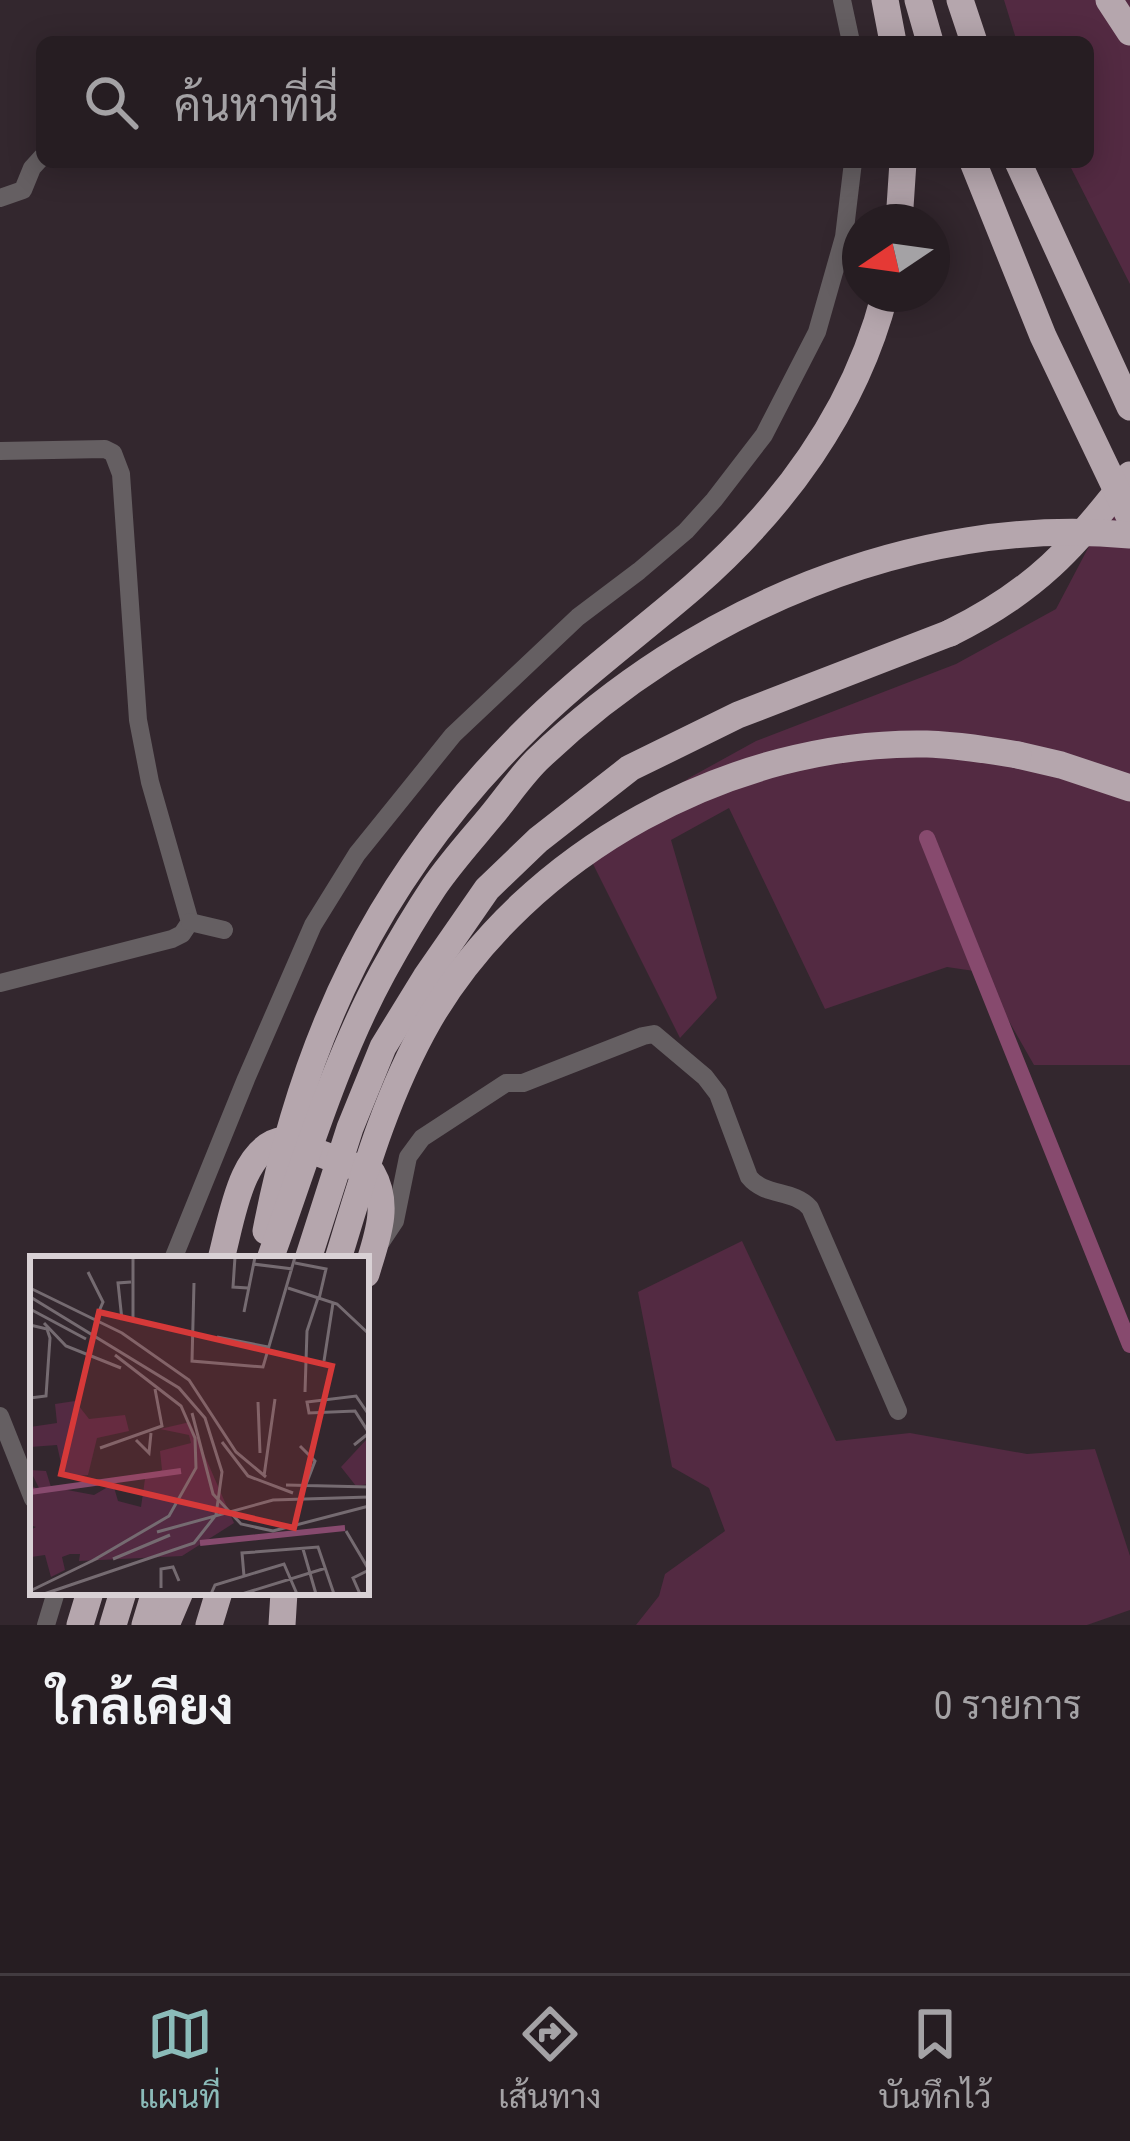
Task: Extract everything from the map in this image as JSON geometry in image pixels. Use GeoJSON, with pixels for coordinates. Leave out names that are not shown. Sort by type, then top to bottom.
{"type":"FeatureCollection","features":[{"type":"Feature","properties":{"kind":"highway"},"geometry":{"type":"LineString","coordinates":[[885,0],[892,36]]}},
{"type":"Feature","properties":{"kind":"highway"},"geometry":{"type":"LineString","coordinates":[[918,0],[929,36]]}},
{"type":"Feature","properties":{"kind":"highway"},"geometry":{"type":"LineString","coordinates":[[960,0],[972,36]]}},
{"type":"Feature","properties":{"kind":"highway"},"geometry":{"type":"LineString","coordinates":[[1109,0],[1130,32]]}},
{"type":"Feature","properties":{"kind":"highway"},"geometry":{"type":"LineString","coordinates":[[900,204],[903,168]]}},
{"type":"Feature","properties":{"kind":"highway"},"geometry":{"type":"LineString","coordinates":[[975,168],[1043,336],[1130,518]]}},
{"type":"Feature","properties":{"kind":"highway"},"geometry":{"type":"LineString","coordinates":[[1021,168],[1130,407]]}},
{"type":"Feature","properties":{"kind":"highway"},"geometry":{"type":"LineString","coordinates":[[262,1256],[275,1182],[313,1055],[367,935],[401,878],[439,826],[523,733],[696,584],[801,472],[853,384],[879,312]]}},
{"type":"Feature","properties":{"kind":"highway"},"geometry":{"type":"LineString","coordinates":[[309,1256],[350,1128],[383,1047],[488,889],[521,856],[630,768],[738,715],[989,614],[1058,561],[1130,475]]}},
{"type":"Feature","properties":{"kind":"highway"},"geometry":{"type":"LineString","coordinates":[[271,1256],[340,1065],[381,976],[436,884],[536,761],[621,690],[707,634],[826,576],[957,542],[1053,534],[1130,535]]}},
{"type":"Feature","properties":{"kind":"highway"},"geometry":{"type":"LineString","coordinates":[[339,1256],[378,1129],[431,1017],[462,972],[523,904],[597,844],[688,794],[788,762],[880,746],[926,744],[995,751],[1061,765],[1130,788]]}},
{"type":"Feature","properties":{"kind":"highway"},"geometry":{"type":"LineString","coordinates":[[222,1256],[245,1173],[271,1142],[284,1140],[372,1173],[382,1197],[382,1219],[369,1264]]}},
{"type":"Feature","properties":{"kind":"highway"},"geometry":{"type":"LineString","coordinates":[[80,1625],[90,1595]]}},
{"type":"Feature","properties":{"kind":"highway"},"geometry":{"type":"LineString","coordinates":[[113,1625],[122,1595]]}},
{"type":"Feature","properties":{"kind":"highway"},"geometry":{"type":"LineString","coordinates":[[145,1625],[154,1595]]}},
{"type":"Feature","properties":{"kind":"highway"},"geometry":{"type":"LineString","coordinates":[[166,1625],[179,1595]]}},
{"type":"Feature","properties":{"kind":"highway"},"geometry":{"type":"LineString","coordinates":[[209,1625],[218,1595]]}},
{"type":"Feature","properties":{"kind":"highway"},"geometry":{"type":"LineString","coordinates":[[283,1625],[284,1595]]}},
{"type":"Feature","properties":{"kind":"street"},"geometry":{"type":"LineString","coordinates":[[842,0],[850,36]]}},
{"type":"Feature","properties":{"kind":"street"},"geometry":{"type":"LineString","coordinates":[[0,198],[23,190],[36,164]]}},
{"type":"Feature","properties":{"kind":"street"},"geometry":{"type":"LineString","coordinates":[[174,1256],[313,925],[357,854],[453,735],[578,617],[686,531],[764,435],[817,332],[844,237],[853,168]]}},
{"type":"Feature","properties":{"kind":"street"},"geometry":{"type":"LineString","coordinates":[[0,451],[105,449],[117,462],[138,720],[150,782],[190,922],[172,939],[0,983]]}},
{"type":"Feature","properties":{"kind":"street"},"geometry":{"type":"LineString","coordinates":[[190,922],[224,929]]}},
{"type":"Feature","properties":{"kind":"street"},"geometry":{"type":"LineString","coordinates":[[369,1264],[395,1221],[408,1157],[435,1127],[506,1083],[523,1083],[654,1034],[718,1094],[756,1186],[802,1198],[811,1208],[898,1411]]}},
{"type":"Feature","properties":{"kind":"street"},"geometry":{"type":"LineString","coordinates":[[0,1415],[7,1458],[30,1494]]}},
{"type":"Feature","properties":{"kind":"street"},"geometry":{"type":"LineString","coordinates":[[46,1625],[55,1595]]}},
{"type":"Feature","properties":{"kind":"shaded area"},"geometry":{"type":"Polygon","coordinates":[[[1004,0],[1130,0],[1130,284],[1071,168],[1094,168],[1094,36],[1015,36],[1004,0]]]}},
{"type":"Feature","properties":{"kind":"shaded area"},"geometry":{"type":"Polygon","coordinates":[[[1130,486],[1130,1065],[1034,1065],[981,972],[947,967],[825,1009],[729,808],[671,840],[717,998],[680,1038],[587,852],[689,778],[756,741],[956,664],[1056,609],[1096,533],[1130,486]]]}},
{"type":"Feature","properties":{"kind":"shaded area"},"geometry":{"type":"Polygon","coordinates":[[[742,1241],[836,1441],[910,1433],[1027,1454],[1095,1449],[1130,1556],[1130,1610],[1087,1625],[636,1625],[659,1596],[665,1574],[725,1531],[709,1488],[672,1467],[638,1292],[742,1241]]]}},
{"type":"Feature","properties":{"kind":"waterway"},"geometry":{"type":"LineString","coordinates":[[927,838],[1130,1345]]}}]}
